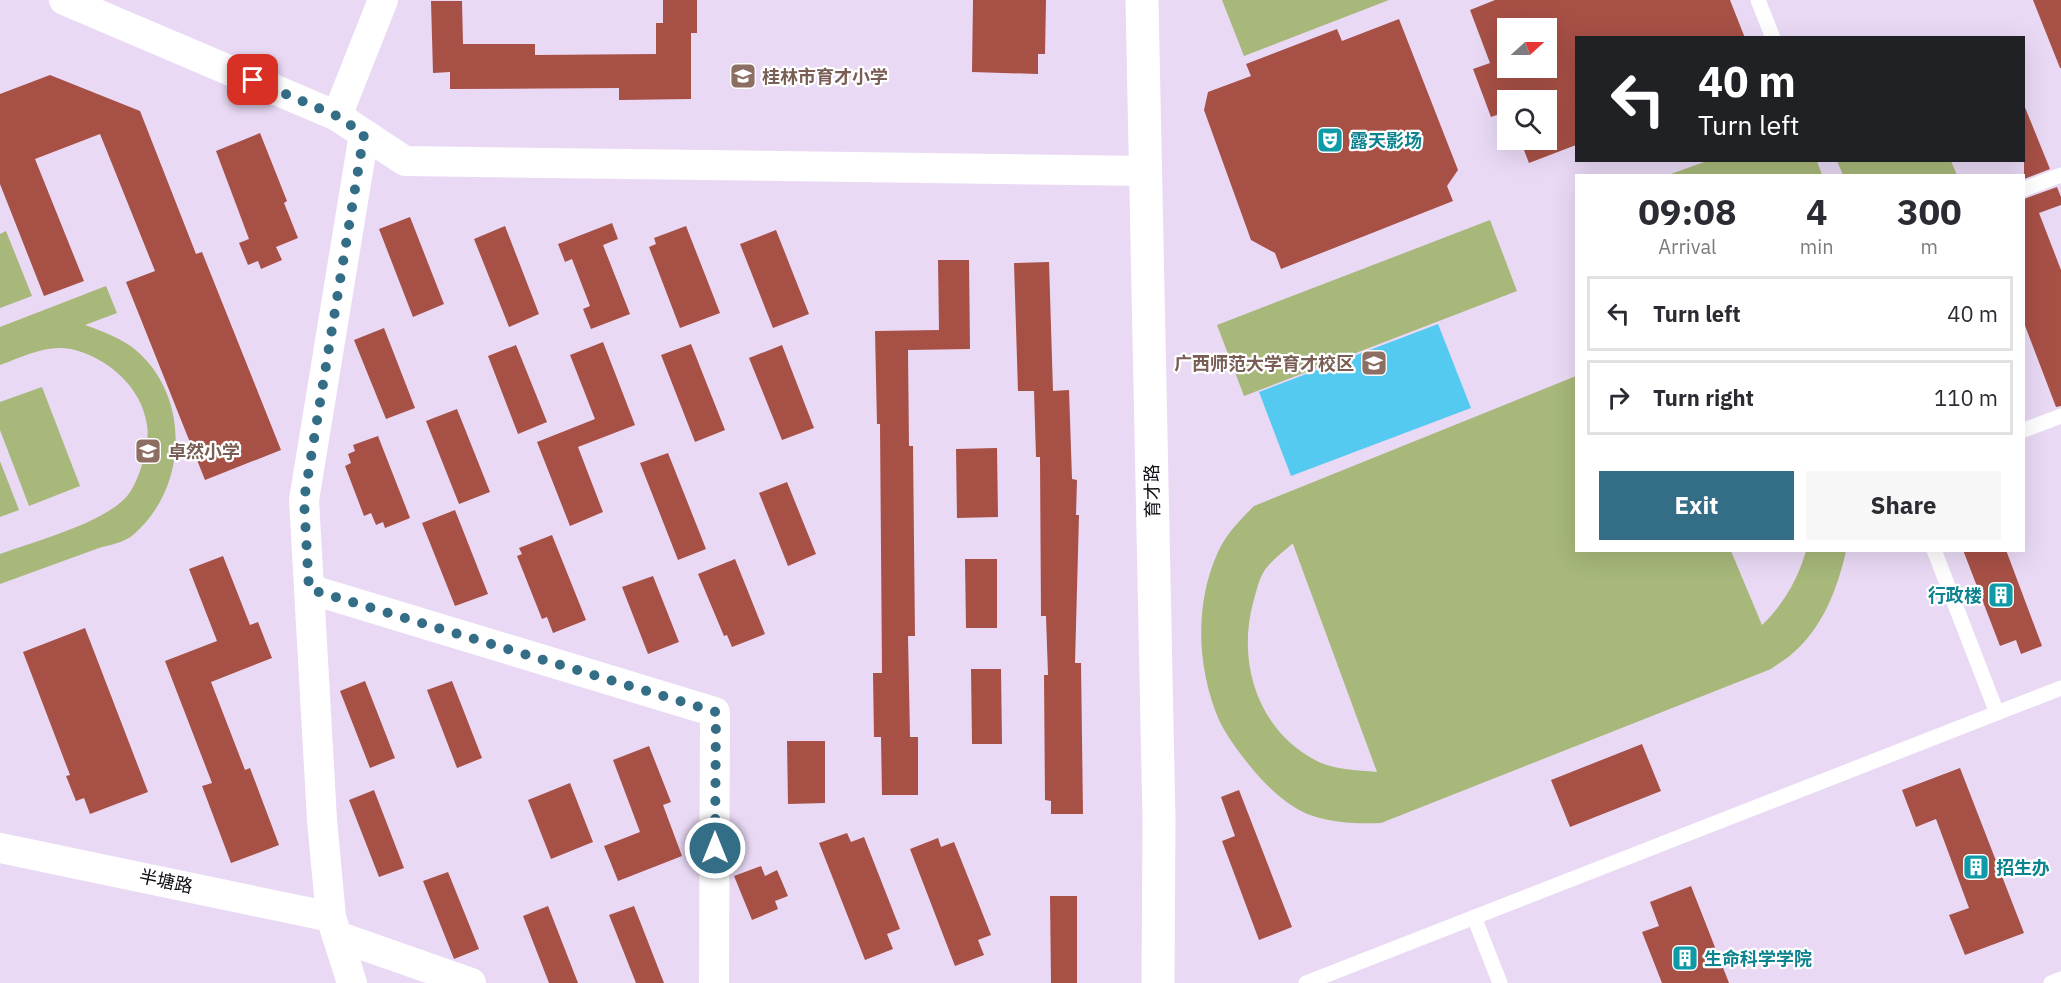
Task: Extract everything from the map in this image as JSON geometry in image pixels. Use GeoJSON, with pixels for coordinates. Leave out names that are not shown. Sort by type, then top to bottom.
{"type":"FeatureCollection","features":[{"type":"Feature","properties":{"kind":"main road","name":"育才路"},"geometry":{"type":"LineString","coordinates":[[1142,0],[1159,820],[1158,983]]}},
{"type":"Feature","properties":{"kind":"street"},"geometry":{"type":"LineString","coordinates":[[64,0],[337,116],[405,162],[1146,171]]}},
{"type":"Feature","properties":{"kind":"street"},"geometry":{"type":"LineString","coordinates":[[337,116],[383,0]]}},
{"type":"Feature","properties":{"kind":"street"},"geometry":{"type":"LineString","coordinates":[[352,983],[334,926],[322,820],[304,500],[364,134]]}},
{"type":"Feature","properties":{"kind":"street"},"geometry":{"type":"LineString","coordinates":[[309,589],[716,712],[714,983]]}},
{"type":"Feature","properties":{"kind":"street","name":"半塘路"},"geometry":{"type":"LineString","coordinates":[[0,848],[334,926],[471,983]]}},
{"type":"Feature","properties":{"kind":"lane"},"geometry":{"type":"LineString","coordinates":[[1758,0],[1772,36]]}},
{"type":"Feature","properties":{"kind":"lane"},"geometry":{"type":"LineString","coordinates":[[2025,189],[2061,175]]}},
{"type":"Feature","properties":{"kind":"lane"},"geometry":{"type":"LineString","coordinates":[[2025,430],[2061,416]]}},
{"type":"Feature","properties":{"kind":"lane"},"geometry":{"type":"LineString","coordinates":[[1935,552],[1997,713]]}},
{"type":"Feature","properties":{"kind":"lane"},"geometry":{"type":"LineString","coordinates":[[1306,983],[2061,688]]}},
{"type":"Feature","properties":{"kind":"lane"},"geometry":{"type":"LineString","coordinates":[[1474,917],[1500,983]]}},
{"type":"Feature","properties":{"kind":"lane"},"geometry":{"type":"LineString","coordinates":[[2051,983],[2061,979]]}},
{"type":"Feature","properties":{"kind":"green space"},"geometry":{"type":"Polygon","coordinates":[[[1222,0],[1389,0],[1244,56],[1222,0]]]}},
{"type":"Feature","properties":{"kind":"green space"},"geometry":{"type":"Polygon","coordinates":[[[1704,162],[1817,162],[1822,174],[1671,174],[1704,162]]]}},
{"type":"Feature","properties":{"kind":"green space"},"geometry":{"type":"Polygon","coordinates":[[[1837,162],[1951,162],[1957,174],[1843,174],[1837,162]]]}},
{"type":"Feature","properties":{"kind":"green space"},"geometry":{"type":"Polygon","coordinates":[[[1490,220],[1517,291],[1244,396],[1217,325],[1490,220]]]}},
{"type":"Feature","properties":{"kind":"green space"},"geometry":{"type":"Polygon","coordinates":[[[6,231],[32,296],[0,308],[0,234],[6,231]]]}},
{"type":"Feature","properties":{"kind":"green space"},"geometry":{"type":"Polygon","coordinates":[[[106,286],[117,313],[85,325],[119,339],[138,352],[155,372],[167,394],[174,419],[176,444],[172,470],[164,494],[151,516],[126,540],[0,584],[0,554],[87,523],[103,514],[128,495],[140,472],[147,437],[144,411],[130,386],[110,367],[84,353],[62,348],[34,352],[0,365],[0,327],[106,286]]]}},
{"type":"Feature","properties":{"kind":"green space"},"geometry":{"type":"Polygon","coordinates":[[[1575,376],[1575,552],[1731,552],[1762,625],[1789,591],[1806,552],[1846,552],[1834,592],[1821,619],[1804,642],[1789,657],[1771,669],[1381,823],[1364,823],[1330,820],[1295,808],[1263,781],[1250,766],[1219,720],[1206,680],[1201,636],[1202,615],[1210,572],[1221,545],[1254,506],[1575,376]],[[1292,544],[1276,557],[1263,573],[1253,603],[1248,649],[1257,693],[1266,713],[1295,747],[1315,760],[1330,766],[1377,772],[1292,544]]]}},
{"type":"Feature","properties":{"kind":"green space"},"geometry":{"type":"Polygon","coordinates":[[[42,387],[80,486],[29,506],[0,430],[0,402],[42,387]]]}},
{"type":"Feature","properties":{"kind":"green space"},"geometry":{"type":"Polygon","coordinates":[[[0,461],[19,510],[0,517],[0,461]]]}},
{"type":"Feature","properties":{"kind":"water"},"geometry":{"type":"Polygon","coordinates":[[[1438,324],[1471,408],[1291,476],[1259,392],[1438,324]]]}},
{"type":"Feature","properties":{"kind":"building"},"geometry":{"type":"Polygon","coordinates":[[[663,0],[697,0],[697,33],[691,33],[691,99],[619,100],[619,88],[450,89],[450,72],[433,73],[431,1],[462,1],[463,44],[535,44],[535,55],[656,54],[656,23],[663,23],[663,0]]]}},
{"type":"Feature","properties":{"kind":"building"},"geometry":{"type":"Polygon","coordinates":[[[973,0],[1046,0],[1045,54],[1038,54],[1038,74],[972,72],[973,0]]]}},
{"type":"Feature","properties":{"kind":"building"},"geometry":{"type":"Polygon","coordinates":[[[1495,0],[1730,0],[1744,36],[1575,36],[1575,145],[1529,163],[1524,150],[1557,150],[1557,90],[1497,90],[1497,115],[1491,117],[1473,69],[1490,63],[1470,10],[1495,0]]]}},
{"type":"Feature","properties":{"kind":"building"},"geometry":{"type":"Polygon","coordinates":[[[2033,0],[2061,0],[2061,68],[2060,68],[2033,0]]]}},
{"type":"Feature","properties":{"kind":"building","name":"露天影场"},"geometry":{"type":"Polygon","coordinates":[[[1399,19],[1458,170],[1447,186],[1453,201],[1281,269],[1275,253],[1251,240],[1204,110],[1208,92],[1251,76],[1246,64],[1337,29],[1342,41],[1399,19]]]}},
{"type":"Feature","properties":{"kind":"building"},"geometry":{"type":"Polygon","coordinates":[[[50,75],[140,111],[196,254],[202,252],[281,450],[205,480],[126,282],[155,271],[100,134],[35,159],[84,281],[44,296],[0,184],[0,94],[50,75]]]}},
{"type":"Feature","properties":{"kind":"building"},"geometry":{"type":"Polygon","coordinates":[[[2025,107],[2050,169],[2025,179],[2025,107]]]}},
{"type":"Feature","properties":{"kind":"building"},"geometry":{"type":"Polygon","coordinates":[[[260,133],[287,201],[284,203],[298,238],[276,247],[282,260],[261,269],[258,261],[248,265],[239,243],[249,239],[216,151],[260,133]]]}},
{"type":"Feature","properties":{"kind":"building"},"geometry":{"type":"Polygon","coordinates":[[[2057,187],[2061,197],[2061,205],[2039,213],[2061,270],[2061,406],[2056,407],[2025,326],[2025,199],[2057,187]]]}},
{"type":"Feature","properties":{"kind":"building"},"geometry":{"type":"Polygon","coordinates":[[[410,217],[444,304],[413,317],[379,229],[410,217]]]}},
{"type":"Feature","properties":{"kind":"building"},"geometry":{"type":"Polygon","coordinates":[[[612,223],[618,239],[603,245],[630,314],[591,329],[583,309],[590,306],[572,259],[565,262],[558,244],[612,223]]]}},
{"type":"Feature","properties":{"kind":"building"},"geometry":{"type":"Polygon","coordinates":[[[505,226],[539,314],[509,327],[474,239],[505,226]]]}},
{"type":"Feature","properties":{"kind":"building"},"geometry":{"type":"Polygon","coordinates":[[[686,226],[720,313],[680,328],[649,247],[656,244],[654,238],[686,226]]]}},
{"type":"Feature","properties":{"kind":"building"},"geometry":{"type":"Polygon","coordinates":[[[776,230],[809,314],[773,328],[740,244],[776,230]]]}},
{"type":"Feature","properties":{"kind":"building"},"geometry":{"type":"Polygon","coordinates":[[[938,260],[969,260],[970,349],[908,350],[909,446],[913,446],[915,636],[908,636],[910,737],[918,737],[918,795],[882,795],[881,737],[874,737],[873,673],[882,673],[880,424],[877,424],[875,331],[939,330],[938,260]]]}},
{"type":"Feature","properties":{"kind":"building"},"geometry":{"type":"Polygon","coordinates":[[[1049,262],[1053,391],[1069,390],[1072,479],[1077,480],[1076,515],[1079,515],[1075,663],[1081,663],[1083,814],[1051,814],[1051,801],[1045,800],[1044,675],[1048,675],[1046,616],[1041,616],[1040,457],[1036,457],[1034,391],[1018,391],[1014,263],[1049,262]]]}},
{"type":"Feature","properties":{"kind":"building"},"geometry":{"type":"Polygon","coordinates":[[[384,328],[415,408],[386,419],[354,340],[384,328]]]}},
{"type":"Feature","properties":{"kind":"building"},"geometry":{"type":"Polygon","coordinates":[[[603,342],[635,425],[578,447],[603,512],[570,526],[537,442],[595,419],[570,355],[603,342]]]}},
{"type":"Feature","properties":{"kind":"building"},"geometry":{"type":"Polygon","coordinates":[[[691,344],[725,430],[695,442],[661,355],[691,344]]]}},
{"type":"Feature","properties":{"kind":"building"},"geometry":{"type":"Polygon","coordinates":[[[516,345],[547,422],[518,434],[488,356],[516,345]]]}},
{"type":"Feature","properties":{"kind":"building"},"geometry":{"type":"Polygon","coordinates":[[[782,345],[814,428],[782,440],[749,358],[782,345]]]}},
{"type":"Feature","properties":{"kind":"building"},"geometry":{"type":"Polygon","coordinates":[[[457,409],[490,492],[459,504],[426,421],[457,409]]]}},
{"type":"Feature","properties":{"kind":"building"},"geometry":{"type":"Polygon","coordinates":[[[378,436],[410,518],[385,528],[383,522],[376,525],[371,513],[364,516],[345,466],[351,463],[348,454],[355,451],[353,445],[378,436]]]}},
{"type":"Feature","properties":{"kind":"building"},"geometry":{"type":"Polygon","coordinates":[[[997,448],[998,517],[957,518],[956,449],[997,448]]]}},
{"type":"Feature","properties":{"kind":"building"},"geometry":{"type":"Polygon","coordinates":[[[668,453],[706,549],[678,560],[640,463],[668,453]]]}},
{"type":"Feature","properties":{"kind":"building"},"geometry":{"type":"Polygon","coordinates":[[[787,482],[816,554],[788,566],[759,493],[787,482]]]}},
{"type":"Feature","properties":{"kind":"building"},"geometry":{"type":"Polygon","coordinates":[[[455,510],[488,594],[455,606],[422,523],[455,510]]]}},
{"type":"Feature","properties":{"kind":"building"},"geometry":{"type":"Polygon","coordinates":[[[552,535],[586,620],[553,633],[547,617],[542,619],[517,556],[522,554],[519,548],[552,535]]]}},
{"type":"Feature","properties":{"kind":"building","name":"行政楼"},"geometry":{"type":"Polygon","coordinates":[[[1964,552],[2007,552],[2042,646],[2021,654],[2016,640],[2000,646],[1964,552]]]}},
{"type":"Feature","properties":{"kind":"building"},"geometry":{"type":"Polygon","coordinates":[[[223,556],[250,625],[258,622],[272,658],[211,682],[245,770],[250,768],[279,845],[231,863],[202,786],[212,783],[165,661],[217,641],[189,569],[223,556]]]}},
{"type":"Feature","properties":{"kind":"building"},"geometry":{"type":"Polygon","coordinates":[[[735,559],[765,634],[732,647],[727,635],[724,636],[698,574],[735,559]]]}},
{"type":"Feature","properties":{"kind":"building"},"geometry":{"type":"Polygon","coordinates":[[[965,559],[997,559],[997,628],[966,628],[965,559]]]}},
{"type":"Feature","properties":{"kind":"building"},"geometry":{"type":"Polygon","coordinates":[[[653,576],[679,642],[648,654],[622,587],[653,576]]]}},
{"type":"Feature","properties":{"kind":"building"},"geometry":{"type":"Polygon","coordinates":[[[85,628],[148,792],[90,814],[84,798],[76,801],[66,776],[70,775],[23,652],[85,628]]]}},
{"type":"Feature","properties":{"kind":"building"},"geometry":{"type":"Polygon","coordinates":[[[971,669],[1001,669],[1002,744],[972,744],[971,669]]]}},
{"type":"Feature","properties":{"kind":"building"},"geometry":{"type":"Polygon","coordinates":[[[365,681],[395,758],[370,768],[340,691],[365,681]]]}},
{"type":"Feature","properties":{"kind":"building"},"geometry":{"type":"Polygon","coordinates":[[[452,681],[482,758],[457,768],[427,690],[452,681]]]}},
{"type":"Feature","properties":{"kind":"building"},"geometry":{"type":"Polygon","coordinates":[[[787,741],[825,741],[825,803],[788,804],[787,741]]]}},
{"type":"Feature","properties":{"kind":"building"},"geometry":{"type":"Polygon","coordinates":[[[1642,744],[1661,791],[1570,827],[1551,780],[1642,744]]]}},
{"type":"Feature","properties":{"kind":"building"},"geometry":{"type":"Polygon","coordinates":[[[649,746],[671,802],[663,805],[682,856],[618,881],[604,846],[640,832],[613,760],[649,746]]]}},
{"type":"Feature","properties":{"kind":"building","name":"招生办"},"geometry":{"type":"Polygon","coordinates":[[[1960,768],[2024,933],[1965,955],[1949,915],[1969,908],[1936,819],[1916,827],[1902,790],[1960,768]]]}},
{"type":"Feature","properties":{"kind":"building"},"geometry":{"type":"Polygon","coordinates":[[[570,783],[593,842],[551,859],[528,800],[570,783]]]}},
{"type":"Feature","properties":{"kind":"building"},"geometry":{"type":"Polygon","coordinates":[[[374,790],[404,868],[379,877],[349,800],[374,790]]]}},
{"type":"Feature","properties":{"kind":"building"},"geometry":{"type":"Polygon","coordinates":[[[1239,790],[1292,927],[1259,940],[1222,841],[1235,836],[1221,797],[1239,790]]]}},
{"type":"Feature","properties":{"kind":"building"},"geometry":{"type":"Polygon","coordinates":[[[847,833],[851,842],[864,837],[900,929],[887,934],[893,949],[865,960],[819,843],[847,833]]]}},
{"type":"Feature","properties":{"kind":"building"},"geometry":{"type":"Polygon","coordinates":[[[938,838],[941,847],[954,842],[991,935],[978,940],[984,955],[955,966],[910,849],[938,838]]]}},
{"type":"Feature","properties":{"kind":"building"},"geometry":{"type":"Polygon","coordinates":[[[761,866],[765,876],[777,870],[788,896],[775,901],[778,909],[752,920],[734,876],[761,866]]]}},
{"type":"Feature","properties":{"kind":"building"},"geometry":{"type":"Polygon","coordinates":[[[448,872],[479,949],[454,959],[423,881],[448,872]]]}},
{"type":"Feature","properties":{"kind":"building","name":"生命科学学院"},"geometry":{"type":"Polygon","coordinates":[[[1691,886],[1729,983],[1662,983],[1642,932],[1659,926],[1650,902],[1691,886]]]}},
{"type":"Feature","properties":{"kind":"building"},"geometry":{"type":"Polygon","coordinates":[[[1050,896],[1077,896],[1077,983],[1051,983],[1050,896]]]}},
{"type":"Feature","properties":{"kind":"building"},"geometry":{"type":"Polygon","coordinates":[[[548,906],[578,983],[549,983],[523,916],[548,906]]]}},
{"type":"Feature","properties":{"kind":"building"},"geometry":{"type":"Polygon","coordinates":[[[634,906],[664,983],[636,983],[609,915],[634,906]]]}},
{"type":"Feature","properties":{"kind":"place","name":"桂林市育才小学"},"geometry":{"type":"Point","coordinates":[743,76]}},
{"type":"Feature","properties":{"kind":"place","name":"露天影场"},"geometry":{"type":"Point","coordinates":[1330,140]}},
{"type":"Feature","properties":{"kind":"place","name":"广西师范大学育才校区"},"geometry":{"type":"Point","coordinates":[1374,363]}},
{"type":"Feature","properties":{"kind":"place","name":"卓然小学"},"geometry":{"type":"Point","coordinates":[148,451]}},
{"type":"Feature","properties":{"kind":"place","name":"行政楼"},"geometry":{"type":"Point","coordinates":[2001,595]}},
{"type":"Feature","properties":{"kind":"place","name":"招生办"},"geometry":{"type":"Point","coordinates":[1976,867]}},
{"type":"Feature","properties":{"kind":"place","name":"生命科学学院"},"geometry":{"type":"Point","coordinates":[1685,958]}},
{"type":"Feature","properties":{"kind":"route"},"geometry":{"type":"LineString","coordinates":[[253,80],[337,116],[364,134],[304,500],[309,589],[716,712],[715,848]]}}]}
